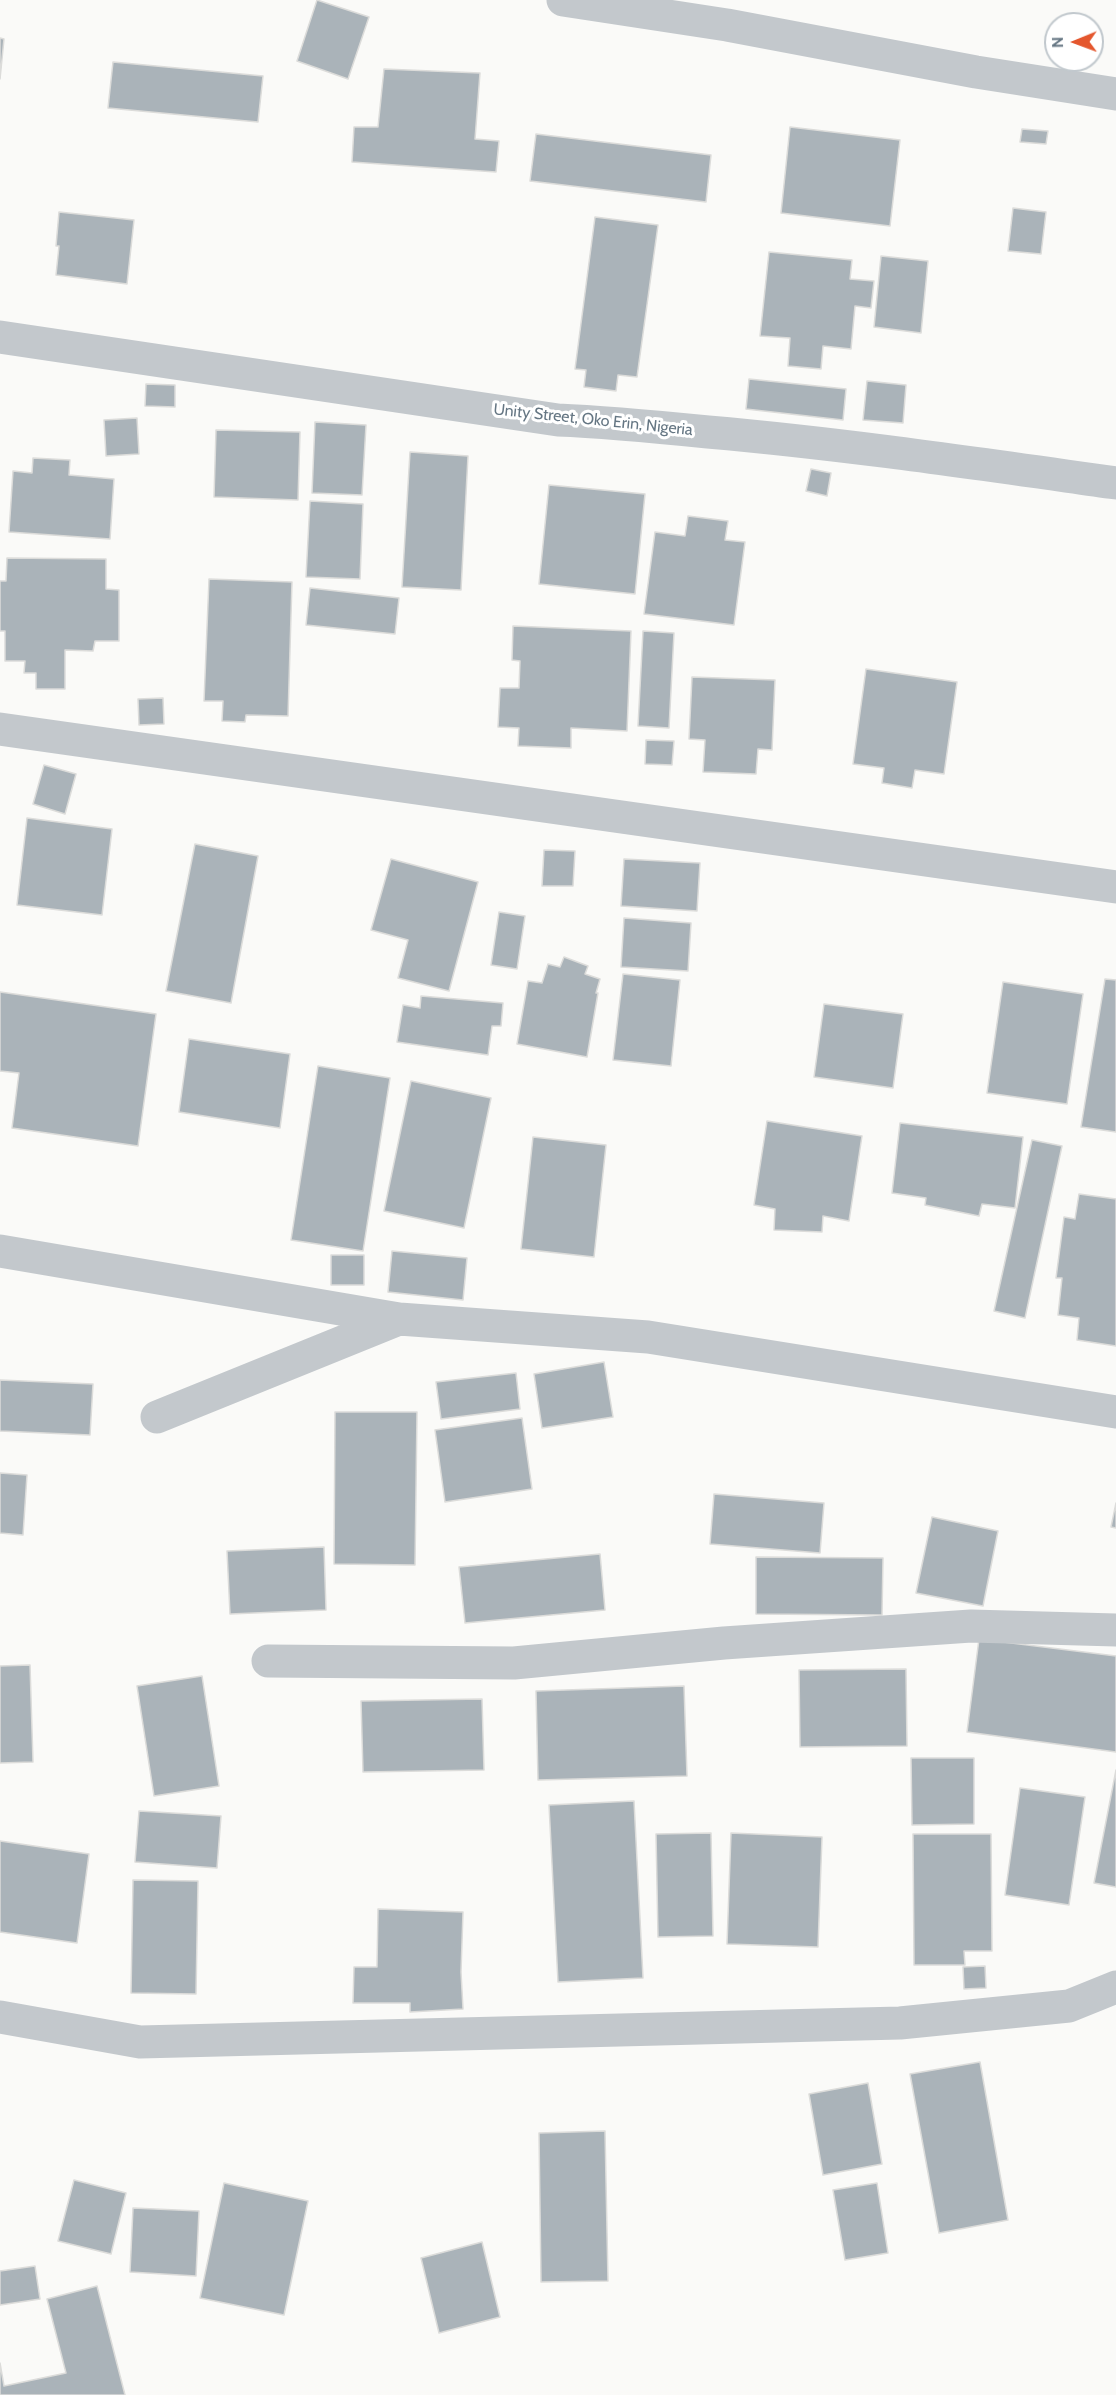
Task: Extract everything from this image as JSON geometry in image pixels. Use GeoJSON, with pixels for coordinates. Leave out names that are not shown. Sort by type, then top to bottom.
{"type":"FeatureCollection","features":[{"type":"Feature","properties":{"kind":"street"},"geometry":{"type":"LineString","coordinates":[[563,0],[727,25],[976,72],[1116,94]]}},
{"type":"Feature","properties":{"kind":"street","name":"Unity Street, Oko Erin, Nigeria"},"geometry":{"type":"LineString","coordinates":[[0,337],[558,420],[596,421],[774,438],[974,462],[1116,483]]}},
{"type":"Feature","properties":{"kind":"street"},"geometry":{"type":"LineString","coordinates":[[0,729],[1116,887]]}},
{"type":"Feature","properties":{"kind":"street"},"geometry":{"type":"LineString","coordinates":[[0,1251],[399,1319],[648,1337],[1116,1412]]}},
{"type":"Feature","properties":{"kind":"street"},"geometry":{"type":"LineString","coordinates":[[157,1417],[399,1319]]}},
{"type":"Feature","properties":{"kind":"street"},"geometry":{"type":"LineString","coordinates":[[268,1661],[514,1663],[724,1643],[971,1626],[1116,1630]]}},
{"type":"Feature","properties":{"kind":"street"},"geometry":{"type":"LineString","coordinates":[[0,2017],[140,2042],[900,2023],[1069,2006],[1116,1987]]}},
{"type":"Feature","properties":{"kind":"building"},"geometry":{"type":"Polygon","coordinates":[[[317,0],[369,17],[348,79],[297,61],[317,0]]]}},
{"type":"Feature","properties":{"kind":"building"},"geometry":{"type":"Polygon","coordinates":[[[0,38],[4,39],[0,79],[0,38]]]}},
{"type":"Feature","properties":{"kind":"building"},"geometry":{"type":"Polygon","coordinates":[[[113,62],[263,76],[258,122],[108,108],[113,62]]]}},
{"type":"Feature","properties":{"kind":"building"},"geometry":{"type":"Polygon","coordinates":[[[384,69],[480,73],[475,139],[499,141],[496,172],[352,162],[354,127],[378,127],[384,69]]]}},
{"type":"Feature","properties":{"kind":"building"},"geometry":{"type":"Polygon","coordinates":[[[790,127],[900,140],[890,226],[781,213],[790,127]]]}},
{"type":"Feature","properties":{"kind":"building"},"geometry":{"type":"Polygon","coordinates":[[[1022,129],[1048,131],[1046,144],[1020,142],[1022,129]]]}},
{"type":"Feature","properties":{"kind":"building"},"geometry":{"type":"Polygon","coordinates":[[[536,134],[711,155],[706,202],[530,181],[536,134]]]}},
{"type":"Feature","properties":{"kind":"building"},"geometry":{"type":"Polygon","coordinates":[[[1013,208],[1046,212],[1041,254],[1008,251],[1013,208]]]}},
{"type":"Feature","properties":{"kind":"building"},"geometry":{"type":"Polygon","coordinates":[[[59,212],[134,220],[127,284],[56,275],[59,212]]]}},
{"type":"Feature","properties":{"kind":"building"},"geometry":{"type":"Polygon","coordinates":[[[595,217],[658,225],[637,377],[618,375],[616,391],[584,387],[586,370],[575,369],[595,217]]]}},
{"type":"Feature","properties":{"kind":"building"},"geometry":{"type":"Polygon","coordinates":[[[769,252],[852,260],[850,279],[874,281],[871,308],[855,306],[851,349],[823,346],[821,369],[788,366],[790,338],[760,336],[769,252]]]}},
{"type":"Feature","properties":{"kind":"building"},"geometry":{"type":"Polygon","coordinates":[[[881,256],[928,261],[921,333],[874,327],[881,256]]]}},
{"type":"Feature","properties":{"kind":"building"},"geometry":{"type":"Polygon","coordinates":[[[749,379],[846,389],[843,420],[746,409],[749,379]]]}},
{"type":"Feature","properties":{"kind":"building"},"geometry":{"type":"Polygon","coordinates":[[[867,381],[906,385],[903,423],[863,420],[867,381]]]}},
{"type":"Feature","properties":{"kind":"building"},"geometry":{"type":"Polygon","coordinates":[[[146,384],[175,385],[175,407],[145,406],[146,384]]]}},
{"type":"Feature","properties":{"kind":"building"},"geometry":{"type":"Polygon","coordinates":[[[137,418],[139,454],[106,456],[104,420],[137,418]]]}},
{"type":"Feature","properties":{"kind":"building"},"geometry":{"type":"Polygon","coordinates":[[[315,422],[366,425],[362,495],[312,493],[315,422]]]}},
{"type":"Feature","properties":{"kind":"building"},"geometry":{"type":"Polygon","coordinates":[[[216,430],[300,432],[298,500],[214,497],[216,430]]]}},
{"type":"Feature","properties":{"kind":"building"},"geometry":{"type":"Polygon","coordinates":[[[410,452],[468,456],[461,590],[402,587],[410,452]]]}},
{"type":"Feature","properties":{"kind":"building"},"geometry":{"type":"Polygon","coordinates":[[[33,458],[70,460],[69,475],[114,479],[110,539],[9,532],[13,471],[32,473],[33,458]]]}},
{"type":"Feature","properties":{"kind":"building"},"geometry":{"type":"Polygon","coordinates":[[[811,469],[831,473],[827,496],[806,491],[811,469]]]}},
{"type":"Feature","properties":{"kind":"building"},"geometry":{"type":"Polygon","coordinates":[[[549,485],[645,494],[635,594],[539,584],[549,485]]]}},
{"type":"Feature","properties":{"kind":"building"},"geometry":{"type":"Polygon","coordinates":[[[310,501],[363,504],[360,579],[306,577],[310,501]]]}},
{"type":"Feature","properties":{"kind":"building"},"geometry":{"type":"Polygon","coordinates":[[[688,516],[728,521],[725,540],[745,542],[734,625],[644,614],[655,532],[685,536],[688,516]]]}},
{"type":"Feature","properties":{"kind":"building"},"geometry":{"type":"Polygon","coordinates":[[[7,558],[106,559],[106,589],[119,590],[119,641],[95,641],[93,651],[65,650],[65,689],[36,689],[36,673],[24,673],[25,661],[5,661],[5,631],[0,631],[0,581],[6,581],[7,558]]]}},
{"type":"Feature","properties":{"kind":"building"},"geometry":{"type":"Polygon","coordinates":[[[209,579],[292,582],[288,716],[246,715],[245,722],[222,721],[223,701],[204,701],[209,579]]]}},
{"type":"Feature","properties":{"kind":"building"},"geometry":{"type":"Polygon","coordinates":[[[310,588],[399,598],[395,634],[306,625],[310,588]]]}},
{"type":"Feature","properties":{"kind":"building"},"geometry":{"type":"Polygon","coordinates":[[[513,626],[631,631],[627,731],[571,728],[571,748],[518,746],[519,728],[498,727],[500,688],[519,688],[520,661],[512,660],[513,626]]]}},
{"type":"Feature","properties":{"kind":"building"},"geometry":{"type":"Polygon","coordinates":[[[643,631],[674,633],[669,728],[638,726],[643,631]]]}},
{"type":"Feature","properties":{"kind":"building"},"geometry":{"type":"Polygon","coordinates":[[[866,669],[957,682],[944,774],[915,770],[912,788],[882,783],[884,768],[853,764],[866,669]]]}},
{"type":"Feature","properties":{"kind":"building"},"geometry":{"type":"Polygon","coordinates":[[[692,677],[775,680],[772,750],[758,749],[756,774],[703,772],[705,740],[689,739],[692,677]]]}},
{"type":"Feature","properties":{"kind":"building"},"geometry":{"type":"Polygon","coordinates":[[[163,698],[164,724],[139,725],[138,699],[163,698]]]}},
{"type":"Feature","properties":{"kind":"building"},"geometry":{"type":"Polygon","coordinates":[[[646,740],[674,741],[672,765],[645,764],[646,740]]]}},
{"type":"Feature","properties":{"kind":"building"},"geometry":{"type":"Polygon","coordinates":[[[44,765],[76,774],[65,814],[33,804],[44,765]]]}},
{"type":"Feature","properties":{"kind":"building"},"geometry":{"type":"Polygon","coordinates":[[[27,818],[112,829],[102,915],[17,905],[27,818]]]}},
{"type":"Feature","properties":{"kind":"building"},"geometry":{"type":"Polygon","coordinates":[[[195,844],[258,856],[231,1003],[166,991],[195,844]]]}},
{"type":"Feature","properties":{"kind":"building"},"geometry":{"type":"Polygon","coordinates":[[[544,850],[575,851],[573,886],[542,886],[544,850]]]}},
{"type":"Feature","properties":{"kind":"building"},"geometry":{"type":"Polygon","coordinates":[[[391,859],[478,882],[449,991],[398,978],[408,940],[371,930],[391,859]]]}},
{"type":"Feature","properties":{"kind":"building"},"geometry":{"type":"Polygon","coordinates":[[[624,859],[700,863],[697,911],[621,906],[624,859]]]}},
{"type":"Feature","properties":{"kind":"building"},"geometry":{"type":"Polygon","coordinates":[[[499,912],[525,916],[517,969],[491,965],[499,912]]]}},
{"type":"Feature","properties":{"kind":"building"},"geometry":{"type":"Polygon","coordinates":[[[624,918],[691,923],[688,971],[621,967],[624,918]]]}},
{"type":"Feature","properties":{"kind":"building"},"geometry":{"type":"Polygon","coordinates":[[[564,957],[588,966],[585,974],[600,979],[587,1057],[517,1044],[528,981],[542,983],[548,964],[560,967],[564,957]]]}},
{"type":"Feature","properties":{"kind":"building"},"geometry":{"type":"Polygon","coordinates":[[[623,974],[680,980],[671,1066],[613,1060],[623,974]]]}},
{"type":"Feature","properties":{"kind":"building"},"geometry":{"type":"Polygon","coordinates":[[[1105,979],[1116,980],[1116,1132],[1081,1127],[1105,979]]]}},
{"type":"Feature","properties":{"kind":"building"},"geometry":{"type":"Polygon","coordinates":[[[1003,982],[1083,994],[1067,1104],[987,1093],[1003,982]]]}},
{"type":"Feature","properties":{"kind":"building"},"geometry":{"type":"Polygon","coordinates":[[[0,992],[156,1014],[138,1146],[12,1128],[19,1073],[0,1071],[0,992]]]}},
{"type":"Feature","properties":{"kind":"building"},"geometry":{"type":"Polygon","coordinates":[[[421,996],[503,1003],[501,1026],[492,1026],[488,1055],[397,1042],[403,1005],[420,1008],[421,996]]]}},
{"type":"Feature","properties":{"kind":"building"},"geometry":{"type":"Polygon","coordinates":[[[824,1004],[903,1014],[893,1088],[814,1077],[824,1004]]]}},
{"type":"Feature","properties":{"kind":"building"},"geometry":{"type":"Polygon","coordinates":[[[189,1039],[290,1054],[280,1128],[179,1112],[189,1039]]]}},
{"type":"Feature","properties":{"kind":"building"},"geometry":{"type":"Polygon","coordinates":[[[318,1066],[390,1078],[363,1251],[291,1240],[318,1066]]]}},
{"type":"Feature","properties":{"kind":"building"},"geometry":{"type":"Polygon","coordinates":[[[411,1081],[491,1098],[464,1228],[384,1211],[411,1081]]]}},
{"type":"Feature","properties":{"kind":"building"},"geometry":{"type":"Polygon","coordinates":[[[767,1121],[862,1136],[849,1221],[823,1216],[822,1232],[774,1230],[775,1209],[754,1205],[767,1121]]]}},
{"type":"Feature","properties":{"kind":"building"},"geometry":{"type":"Polygon","coordinates":[[[900,1123],[1023,1137],[1015,1208],[982,1204],[979,1216],[925,1205],[926,1198],[892,1193],[900,1123]]]}},
{"type":"Feature","properties":{"kind":"building"},"geometry":{"type":"Polygon","coordinates":[[[533,1137],[606,1145],[594,1257],[521,1249],[533,1137]]]}},
{"type":"Feature","properties":{"kind":"building"},"geometry":{"type":"Polygon","coordinates":[[[1032,1140],[1062,1146],[1025,1318],[994,1311],[1032,1140]]]}},
{"type":"Feature","properties":{"kind":"building"},"geometry":{"type":"Polygon","coordinates":[[[1079,1194],[1116,1199],[1116,1346],[1077,1340],[1079,1318],[1058,1315],[1062,1278],[1056,1278],[1064,1217],[1075,1219],[1079,1194]]]}},
{"type":"Feature","properties":{"kind":"building"},"geometry":{"type":"Polygon","coordinates":[[[392,1251],[467,1258],[463,1300],[388,1292],[392,1251]]]}},
{"type":"Feature","properties":{"kind":"building"},"geometry":{"type":"Polygon","coordinates":[[[331,1255],[364,1255],[364,1285],[331,1285],[331,1255]]]}},
{"type":"Feature","properties":{"kind":"building"},"geometry":{"type":"Polygon","coordinates":[[[604,1362],[613,1417],[542,1428],[534,1374],[604,1362]]]}},
{"type":"Feature","properties":{"kind":"building"},"geometry":{"type":"Polygon","coordinates":[[[516,1373],[520,1409],[441,1419],[436,1382],[516,1373]]]}},
{"type":"Feature","properties":{"kind":"building"},"geometry":{"type":"Polygon","coordinates":[[[0,1380],[93,1384],[90,1435],[0,1431],[0,1380]]]}},
{"type":"Feature","properties":{"kind":"building"},"geometry":{"type":"Polygon","coordinates":[[[335,1412],[417,1412],[415,1565],[334,1564],[335,1412]]]}},
{"type":"Feature","properties":{"kind":"building"},"geometry":{"type":"Polygon","coordinates":[[[522,1418],[532,1489],[445,1502],[435,1430],[522,1418]]]}},
{"type":"Feature","properties":{"kind":"building"},"geometry":{"type":"Polygon","coordinates":[[[0,1473],[27,1475],[23,1535],[0,1533],[0,1473]]]}},
{"type":"Feature","properties":{"kind":"building"},"geometry":{"type":"Polygon","coordinates":[[[714,1494],[824,1503],[820,1553],[710,1544],[714,1494]]]}},
{"type":"Feature","properties":{"kind":"building"},"geometry":{"type":"Polygon","coordinates":[[[1116,1503],[1116,1528],[1111,1527],[1116,1503]]]}},
{"type":"Feature","properties":{"kind":"building"},"geometry":{"type":"Polygon","coordinates":[[[932,1517],[998,1531],[983,1606],[916,1593],[932,1517]]]}},
{"type":"Feature","properties":{"kind":"building"},"geometry":{"type":"Polygon","coordinates":[[[324,1547],[326,1610],[230,1614],[227,1551],[324,1547]]]}},
{"type":"Feature","properties":{"kind":"building"},"geometry":{"type":"Polygon","coordinates":[[[600,1554],[605,1610],[465,1623],[459,1567],[600,1554]]]}},
{"type":"Feature","properties":{"kind":"building"},"geometry":{"type":"Polygon","coordinates":[[[756,1557],[883,1558],[882,1615],[756,1614],[756,1557]]]}},
{"type":"Feature","properties":{"kind":"building"},"geometry":{"type":"Polygon","coordinates":[[[979,1639],[1116,1656],[1116,1752],[967,1732],[979,1639]]]}},
{"type":"Feature","properties":{"kind":"building"},"geometry":{"type":"Polygon","coordinates":[[[30,1665],[33,1762],[0,1763],[0,1666],[30,1665]]]}},
{"type":"Feature","properties":{"kind":"building"},"geometry":{"type":"Polygon","coordinates":[[[906,1669],[907,1746],[800,1747],[799,1670],[906,1669]]]}},
{"type":"Feature","properties":{"kind":"building"},"geometry":{"type":"Polygon","coordinates":[[[202,1676],[219,1786],[154,1796],[137,1686],[202,1676]]]}},
{"type":"Feature","properties":{"kind":"building"},"geometry":{"type":"Polygon","coordinates":[[[684,1686],[687,1776],[538,1780],[536,1691],[684,1686]]]}},
{"type":"Feature","properties":{"kind":"building"},"geometry":{"type":"Polygon","coordinates":[[[482,1699],[484,1770],[363,1772],[361,1701],[482,1699]]]}},
{"type":"Feature","properties":{"kind":"building"},"geometry":{"type":"Polygon","coordinates":[[[911,1758],[974,1758],[974,1824],[912,1825],[911,1758]]]}},
{"type":"Feature","properties":{"kind":"building"},"geometry":{"type":"Polygon","coordinates":[[[1116,1770],[1116,1887],[1094,1883],[1116,1770]]]}},
{"type":"Feature","properties":{"kind":"building"},"geometry":{"type":"Polygon","coordinates":[[[1020,1788],[1085,1797],[1069,1905],[1005,1895],[1020,1788]]]}},
{"type":"Feature","properties":{"kind":"building"},"geometry":{"type":"Polygon","coordinates":[[[634,1801],[643,1978],[558,1982],[549,1805],[634,1801]]]}},
{"type":"Feature","properties":{"kind":"building"},"geometry":{"type":"Polygon","coordinates":[[[139,1811],[221,1816],[217,1868],[135,1862],[139,1811]]]}},
{"type":"Feature","properties":{"kind":"building"},"geometry":{"type":"Polygon","coordinates":[[[711,1833],[713,1936],[658,1937],[656,1834],[711,1833]]]}},
{"type":"Feature","properties":{"kind":"building"},"geometry":{"type":"Polygon","coordinates":[[[731,1833],[822,1837],[818,1947],[727,1944],[731,1833]]]}},
{"type":"Feature","properties":{"kind":"building"},"geometry":{"type":"Polygon","coordinates":[[[913,1834],[991,1834],[992,1951],[964,1951],[965,1965],[914,1965],[913,1834]]]}},
{"type":"Feature","properties":{"kind":"building"},"geometry":{"type":"Polygon","coordinates":[[[0,1841],[89,1854],[77,1943],[0,1932],[0,1841]]]}},
{"type":"Feature","properties":{"kind":"building"},"geometry":{"type":"Polygon","coordinates":[[[133,1880],[198,1881],[196,1994],[131,1993],[133,1880]]]}},
{"type":"Feature","properties":{"kind":"building"},"geometry":{"type":"Polygon","coordinates":[[[378,1909],[463,1912],[461,1972],[463,2009],[410,2012],[410,2003],[353,2003],[354,1967],[377,1967],[378,1909]]]}},
{"type":"Feature","properties":{"kind":"building"},"geometry":{"type":"Polygon","coordinates":[[[985,1966],[986,1988],[964,1989],[963,1967],[985,1966]]]}},
{"type":"Feature","properties":{"kind":"building"},"geometry":{"type":"Polygon","coordinates":[[[980,2062],[1008,2220],[939,2233],[910,2074],[980,2062]]]}},
{"type":"Feature","properties":{"kind":"building"},"geometry":{"type":"Polygon","coordinates":[[[868,2083],[882,2164],[823,2175],[809,2094],[868,2083]]]}},
{"type":"Feature","properties":{"kind":"building"},"geometry":{"type":"Polygon","coordinates":[[[605,2131],[608,2281],[541,2282],[539,2133],[605,2131]]]}},
{"type":"Feature","properties":{"kind":"building"},"geometry":{"type":"Polygon","coordinates":[[[74,2180],[126,2193],[111,2254],[58,2241],[74,2180]]]}},
{"type":"Feature","properties":{"kind":"building"},"geometry":{"type":"Polygon","coordinates":[[[224,2183],[308,2201],[284,2315],[200,2298],[224,2183]]]}},
{"type":"Feature","properties":{"kind":"building"},"geometry":{"type":"Polygon","coordinates":[[[877,2183],[888,2253],[845,2260],[833,2190],[877,2183]]]}},
{"type":"Feature","properties":{"kind":"building"},"geometry":{"type":"Polygon","coordinates":[[[133,2208],[199,2211],[196,2276],[130,2272],[133,2208]]]}},
{"type":"Feature","properties":{"kind":"building"},"geometry":{"type":"Polygon","coordinates":[[[482,2242],[500,2317],[439,2333],[421,2258],[482,2242]]]}},
{"type":"Feature","properties":{"kind":"building"},"geometry":{"type":"Polygon","coordinates":[[[35,2266],[40,2299],[0,2305],[0,2271],[35,2266]]]}},
{"type":"Feature","properties":{"kind":"building"},"geometry":{"type":"Polygon","coordinates":[[[97,2286],[125,2395],[0,2395],[0,2363],[4,2386],[66,2373],[47,2299],[97,2286]]]}}]}
